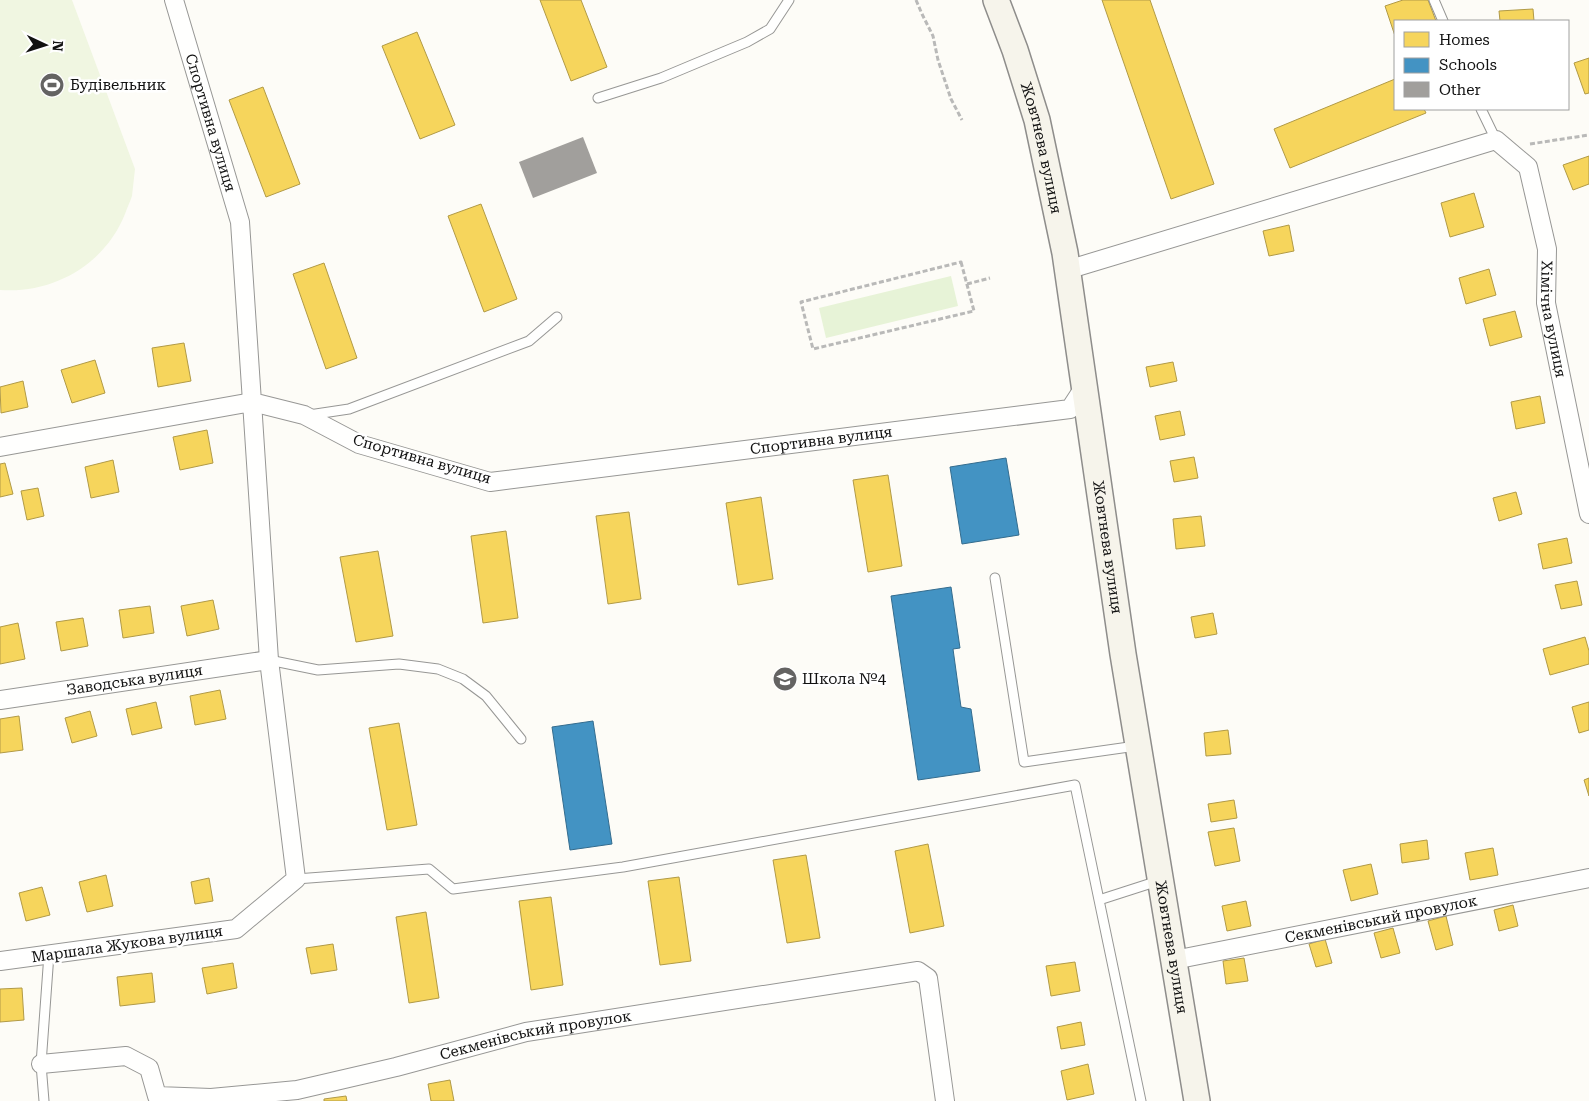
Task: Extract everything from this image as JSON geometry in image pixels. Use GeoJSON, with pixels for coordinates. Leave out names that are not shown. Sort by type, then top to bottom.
{"type":"FeatureCollection","features":[{"type":"Feature","properties":{"kind":"main road","name":"Жовтнева вулиця"},"geometry":{"type":"LineString","coordinates":[[996,0],[1015,50],[1037,120],[1068,270],[1124,654],[1197,1101]]}},
{"type":"Feature","properties":{"kind":"street","name":"Спортивна вулиця"},"geometry":{"type":"LineString","coordinates":[[174,0],[240,222],[252,402],[304,415],[359,444],[490,482],[1070,409],[1085,386]]}},
{"type":"Feature","properties":{"kind":"street"},"geometry":{"type":"LineString","coordinates":[[1068,270],[1500,144]]}},
{"type":"Feature","properties":{"kind":"street","name":"Хімічна вулиця"},"geometry":{"type":"LineString","coordinates":[[1500,144],[1528,167],[1547,249],[1546,303],[1589,514]]}},
{"type":"Feature","properties":{"kind":"street"},"geometry":{"type":"LineString","coordinates":[[0,447],[252,402],[269,660],[296,879]]}},
{"type":"Feature","properties":{"kind":"street","name":"Заводська вулиця"},"geometry":{"type":"LineString","coordinates":[[0,700],[269,660]]}},
{"type":"Feature","properties":{"kind":"street","name":"Секменівський провулок"},"geometry":{"type":"LineString","coordinates":[[1174,960],[1589,878]]}},
{"type":"Feature","properties":{"kind":"street","name":"Маршала Жукова вулиця"},"geometry":{"type":"LineString","coordinates":[[0,961],[236,929],[296,879]]}},
{"type":"Feature","properties":{"kind":"street","name":"Секменівський провулок"},"geometry":{"type":"LineString","coordinates":[[42,1064],[126,1056],[148,1068],[157,1096],[211,1098],[297,1090],[396,1067],[526,1032],[918,971],[928,978],[945,1101]]}},
{"type":"Feature","properties":{"kind":"lane"},"geometry":{"type":"LineString","coordinates":[[598,98],[660,78],[747,42],[770,28],[789,0]]}},
{"type":"Feature","properties":{"kind":"lane"},"geometry":{"type":"LineString","coordinates":[[1434,0],[1443,20]]}},
{"type":"Feature","properties":{"kind":"lane"},"geometry":{"type":"LineString","coordinates":[[1482,110],[1500,144]]}},
{"type":"Feature","properties":{"kind":"lane"},"geometry":{"type":"LineString","coordinates":[[304,415],[349,409],[528,341],[557,317]]}},
{"type":"Feature","properties":{"kind":"lane"},"geometry":{"type":"LineString","coordinates":[[995,578],[1024,762],[1139,746]]}},
{"type":"Feature","properties":{"kind":"lane"},"geometry":{"type":"LineString","coordinates":[[269,660],[318,670],[399,664],[438,669],[463,679],[486,696],[521,739]]}},
{"type":"Feature","properties":{"kind":"lane"},"geometry":{"type":"LineString","coordinates":[[296,879],[429,869],[453,889],[623,867],[1075,785],[1141,1101]]}},
{"type":"Feature","properties":{"kind":"lane"},"geometry":{"type":"LineString","coordinates":[[1099,900],[1161,880]]}},
{"type":"Feature","properties":{"kind":"lane"},"geometry":{"type":"LineString","coordinates":[[44,1101],[42,1064],[49,954]]}},
{"type":"Feature","properties":{"kind":"path"},"geometry":{"type":"LineString","coordinates":[[916,0],[933,36],[938,60],[951,99],[962,120]]}},
{"type":"Feature","properties":{"kind":"path"},"geometry":{"type":"LineString","coordinates":[[1500,144],[1589,135]]}},
{"type":"Feature","properties":{"kind":"path"},"geometry":{"type":"LineString","coordinates":[[961,262],[967,284],[974,311],[813,349],[801,302],[961,262]]}},
{"type":"Feature","properties":{"kind":"path"},"geometry":{"type":"LineString","coordinates":[[967,284],[990,278]]}},
{"type":"Feature","properties":{"kind":"green space","name":"Будівельник"},"geometry":{"type":"Polygon","coordinates":[[[0,0],[72,0],[135,169],[132,196],[116,232],[105,248],[91,261],[58,281],[40,287],[20,290],[0,290],[0,0]]]}},
{"type":"Feature","properties":{"kind":"green space"},"geometry":{"type":"Polygon","coordinates":[[[951,276],[958,306],[826,338],[819,308],[951,276]]]}},
{"type":"Feature","properties":{"kind":"building: Homes"},"geometry":{"type":"Polygon","coordinates":[[[540,0],[581,0],[607,67],[571,81],[540,0]]]}},
{"type":"Feature","properties":{"kind":"building: Homes"},"geometry":{"type":"Polygon","coordinates":[[[1102,0],[1150,0],[1214,184],[1171,199],[1102,0]]]}},
{"type":"Feature","properties":{"kind":"building: Homes"},"geometry":{"type":"Polygon","coordinates":[[[1403,0],[1428,0],[1436,20],[1394,20],[1394,33],[1385,6],[1403,0]]]}},
{"type":"Feature","properties":{"kind":"building: Homes"},"geometry":{"type":"Polygon","coordinates":[[[1533,9],[1534,20],[1500,20],[1499,11],[1533,9]]]}},
{"type":"Feature","properties":{"kind":"building: Homes"},"geometry":{"type":"Polygon","coordinates":[[[417,32],[455,125],[420,139],[382,46],[417,32]]]}},
{"type":"Feature","properties":{"kind":"building: Homes"},"geometry":{"type":"Polygon","coordinates":[[[1589,58],[1589,93],[1585,94],[1574,63],[1589,58]]]}},
{"type":"Feature","properties":{"kind":"building: Homes"},"geometry":{"type":"Polygon","coordinates":[[[1394,79],[1394,110],[1424,110],[1426,113],[1290,168],[1274,129],[1394,79]]]}},
{"type":"Feature","properties":{"kind":"building: Homes"},"geometry":{"type":"Polygon","coordinates":[[[263,87],[300,184],[266,197],[229,100],[263,87]]]}},
{"type":"Feature","properties":{"kind":"building: Homes"},"geometry":{"type":"Polygon","coordinates":[[[1589,156],[1589,184],[1573,190],[1563,165],[1589,156]]]}},
{"type":"Feature","properties":{"kind":"building: Homes"},"geometry":{"type":"Polygon","coordinates":[[[1474,193],[1484,227],[1450,237],[1441,203],[1474,193]]]}},
{"type":"Feature","properties":{"kind":"building: Homes"},"geometry":{"type":"Polygon","coordinates":[[[481,204],[517,299],[484,312],[448,216],[481,204]]]}},
{"type":"Feature","properties":{"kind":"building: Homes"},"geometry":{"type":"Polygon","coordinates":[[[1289,225],[1294,251],[1269,256],[1263,231],[1289,225]]]}},
{"type":"Feature","properties":{"kind":"building: Homes"},"geometry":{"type":"Polygon","coordinates":[[[324,263],[357,358],[326,369],[293,274],[324,263]]]}},
{"type":"Feature","properties":{"kind":"building: Homes"},"geometry":{"type":"Polygon","coordinates":[[[1489,269],[1496,295],[1466,304],[1459,278],[1489,269]]]}},
{"type":"Feature","properties":{"kind":"building: Homes"},"geometry":{"type":"Polygon","coordinates":[[[1515,311],[1522,337],[1490,346],[1483,319],[1515,311]]]}},
{"type":"Feature","properties":{"kind":"building: Homes"},"geometry":{"type":"Polygon","coordinates":[[[184,343],[191,381],[158,387],[152,348],[184,343]]]}},
{"type":"Feature","properties":{"kind":"building: Homes"},"geometry":{"type":"Polygon","coordinates":[[[95,360],[105,393],[72,403],[61,370],[95,360]]]}},
{"type":"Feature","properties":{"kind":"building: Homes"},"geometry":{"type":"Polygon","coordinates":[[[1173,362],[1177,381],[1150,387],[1146,367],[1173,362]]]}},
{"type":"Feature","properties":{"kind":"building: Homes"},"geometry":{"type":"Polygon","coordinates":[[[23,381],[28,407],[1,413],[0,387],[23,381]]]}},
{"type":"Feature","properties":{"kind":"building: Homes"},"geometry":{"type":"Polygon","coordinates":[[[1540,396],[1545,423],[1516,429],[1511,402],[1540,396]]]}},
{"type":"Feature","properties":{"kind":"building: Homes"},"geometry":{"type":"Polygon","coordinates":[[[1180,411],[1185,435],[1160,440],[1155,416],[1180,411]]]}},
{"type":"Feature","properties":{"kind":"building: Homes"},"geometry":{"type":"Polygon","coordinates":[[[207,430],[213,463],[180,470],[173,437],[207,430]]]}},
{"type":"Feature","properties":{"kind":"building: Homes"},"geometry":{"type":"Polygon","coordinates":[[[1194,457],[1198,478],[1174,482],[1170,461],[1194,457]]]}},
{"type":"Feature","properties":{"kind":"building: Homes"},"geometry":{"type":"Polygon","coordinates":[[[113,460],[119,492],[91,498],[85,467],[113,460]]]}},
{"type":"Feature","properties":{"kind":"building: Homes"},"geometry":{"type":"Polygon","coordinates":[[[5,463],[13,494],[0,497],[0,464],[5,463]]]}},
{"type":"Feature","properties":{"kind":"building: Homes"},"geometry":{"type":"Polygon","coordinates":[[[888,475],[902,566],[868,572],[853,480],[888,475]]]}},
{"type":"Feature","properties":{"kind":"building: Homes"},"geometry":{"type":"Polygon","coordinates":[[[38,488],[44,516],[27,520],[21,491],[38,488]]]}},
{"type":"Feature","properties":{"kind":"building: Homes"},"geometry":{"type":"Polygon","coordinates":[[[1516,492],[1522,514],[1499,521],[1493,498],[1516,492]]]}},
{"type":"Feature","properties":{"kind":"building: Homes"},"geometry":{"type":"Polygon","coordinates":[[[761,497],[773,579],[738,585],[726,503],[761,497]]]}},
{"type":"Feature","properties":{"kind":"building: Homes"},"geometry":{"type":"Polygon","coordinates":[[[629,512],[641,599],[608,604],[596,516],[629,512]]]}},
{"type":"Feature","properties":{"kind":"building: Homes"},"geometry":{"type":"Polygon","coordinates":[[[1201,516],[1205,546],[1176,549],[1173,519],[1201,516]]]}},
{"type":"Feature","properties":{"kind":"building: Homes"},"geometry":{"type":"Polygon","coordinates":[[[506,531],[518,618],[483,623],[471,536],[506,531]]]}},
{"type":"Feature","properties":{"kind":"building: Homes"},"geometry":{"type":"Polygon","coordinates":[[[1567,538],[1572,563],[1543,569],[1538,544],[1567,538]]]}},
{"type":"Feature","properties":{"kind":"building: Homes"},"geometry":{"type":"Polygon","coordinates":[[[378,551],[393,636],[356,642],[340,557],[378,551]]]}},
{"type":"Feature","properties":{"kind":"building: Homes"},"geometry":{"type":"Polygon","coordinates":[[[1577,581],[1582,605],[1561,609],[1555,585],[1577,581]]]}},
{"type":"Feature","properties":{"kind":"building: Homes"},"geometry":{"type":"Polygon","coordinates":[[[213,600],[219,629],[187,636],[181,606],[213,600]]]}},
{"type":"Feature","properties":{"kind":"building: Homes"},"geometry":{"type":"Polygon","coordinates":[[[150,606],[154,633],[123,638],[119,610],[150,606]]]}},
{"type":"Feature","properties":{"kind":"building: Homes"},"geometry":{"type":"Polygon","coordinates":[[[1213,613],[1217,634],[1195,638],[1191,617],[1213,613]]]}},
{"type":"Feature","properties":{"kind":"building: Homes"},"geometry":{"type":"Polygon","coordinates":[[[83,618],[88,646],[61,651],[56,622],[83,618]]]}},
{"type":"Feature","properties":{"kind":"building: Homes"},"geometry":{"type":"Polygon","coordinates":[[[18,623],[25,659],[0,664],[0,627],[18,623]]]}},
{"type":"Feature","properties":{"kind":"building: Homes"},"geometry":{"type":"Polygon","coordinates":[[[1585,637],[1589,651],[1589,664],[1550,675],[1543,649],[1585,637]]]}},
{"type":"Feature","properties":{"kind":"building: Homes"},"geometry":{"type":"Polygon","coordinates":[[[220,690],[226,719],[195,725],[190,696],[220,690]]]}},
{"type":"Feature","properties":{"kind":"building: Homes"},"geometry":{"type":"Polygon","coordinates":[[[156,702],[162,728],[132,735],[126,709],[156,702]]]}},
{"type":"Feature","properties":{"kind":"building: Homes"},"geometry":{"type":"Polygon","coordinates":[[[1589,702],[1589,730],[1579,733],[1572,707],[1589,702]]]}},
{"type":"Feature","properties":{"kind":"building: Homes"},"geometry":{"type":"Polygon","coordinates":[[[90,711],[97,736],[72,743],[65,718],[90,711]]]}},
{"type":"Feature","properties":{"kind":"building: Homes"},"geometry":{"type":"Polygon","coordinates":[[[19,716],[23,750],[0,753],[0,719],[19,716]]]}},
{"type":"Feature","properties":{"kind":"building: Homes"},"geometry":{"type":"Polygon","coordinates":[[[399,723],[417,825],[387,830],[369,728],[399,723]]]}},
{"type":"Feature","properties":{"kind":"building: Homes"},"geometry":{"type":"Polygon","coordinates":[[[1228,730],[1231,754],[1206,756],[1204,733],[1228,730]]]}},
{"type":"Feature","properties":{"kind":"building: Homes"},"geometry":{"type":"Polygon","coordinates":[[[1589,778],[1589,796],[1584,780],[1589,778]]]}},
{"type":"Feature","properties":{"kind":"building: Homes"},"geometry":{"type":"Polygon","coordinates":[[[1234,800],[1237,818],[1211,822],[1208,804],[1234,800]]]}},
{"type":"Feature","properties":{"kind":"building: Homes"},"geometry":{"type":"Polygon","coordinates":[[[1234,828],[1240,861],[1215,866],[1208,832],[1234,828]]]}},
{"type":"Feature","properties":{"kind":"building: Homes"},"geometry":{"type":"Polygon","coordinates":[[[1427,840],[1429,859],[1402,863],[1400,844],[1427,840]]]}},
{"type":"Feature","properties":{"kind":"building: Homes"},"geometry":{"type":"Polygon","coordinates":[[[928,844],[944,926],[910,933],[895,851],[928,844]]]}},
{"type":"Feature","properties":{"kind":"building: Homes"},"geometry":{"type":"Polygon","coordinates":[[[1493,848],[1498,875],[1470,880],[1465,853],[1493,848]]]}},
{"type":"Feature","properties":{"kind":"building: Homes"},"geometry":{"type":"Polygon","coordinates":[[[806,855],[820,938],[787,943],[773,860],[806,855]]]}},
{"type":"Feature","properties":{"kind":"building: Homes"},"geometry":{"type":"Polygon","coordinates":[[[1371,864],[1378,894],[1351,901],[1343,870],[1371,864]]]}},
{"type":"Feature","properties":{"kind":"building: Homes"},"geometry":{"type":"Polygon","coordinates":[[[106,875],[113,906],[87,912],[79,882],[106,875]]]}},
{"type":"Feature","properties":{"kind":"building: Homes"},"geometry":{"type":"Polygon","coordinates":[[[679,877],[691,961],[660,965],[648,881],[679,877]]]}},
{"type":"Feature","properties":{"kind":"building: Homes"},"geometry":{"type":"Polygon","coordinates":[[[209,878],[213,901],[195,904],[191,882],[209,878]]]}},
{"type":"Feature","properties":{"kind":"building: Homes"},"geometry":{"type":"Polygon","coordinates":[[[42,887],[50,915],[26,921],[19,893],[42,887]]]}},
{"type":"Feature","properties":{"kind":"building: Homes"},"geometry":{"type":"Polygon","coordinates":[[[551,897],[563,985],[531,990],[519,901],[551,897]]]}},
{"type":"Feature","properties":{"kind":"building: Homes"},"geometry":{"type":"Polygon","coordinates":[[[1246,901],[1251,926],[1227,931],[1222,906],[1246,901]]]}},
{"type":"Feature","properties":{"kind":"building: Homes"},"geometry":{"type":"Polygon","coordinates":[[[1513,905],[1518,926],[1499,931],[1494,910],[1513,905]]]}},
{"type":"Feature","properties":{"kind":"building: Homes"},"geometry":{"type":"Polygon","coordinates":[[[426,912],[439,998],[409,1003],[396,917],[426,912]]]}},
{"type":"Feature","properties":{"kind":"building: Homes"},"geometry":{"type":"Polygon","coordinates":[[[1446,916],[1453,945],[1436,950],[1428,921],[1446,916]]]}},
{"type":"Feature","properties":{"kind":"building: Homes"},"geometry":{"type":"Polygon","coordinates":[[[1393,928],[1400,953],[1381,958],[1374,933],[1393,928]]]}},
{"type":"Feature","properties":{"kind":"building: Homes"},"geometry":{"type":"Polygon","coordinates":[[[1325,939],[1332,963],[1316,967],[1309,944],[1325,939]]]}},
{"type":"Feature","properties":{"kind":"building: Homes"},"geometry":{"type":"Polygon","coordinates":[[[333,944],[337,970],[311,974],[306,948],[333,944]]]}},
{"type":"Feature","properties":{"kind":"building: Homes"},"geometry":{"type":"Polygon","coordinates":[[[1244,958],[1248,981],[1226,984],[1223,961],[1244,958]]]}},
{"type":"Feature","properties":{"kind":"building: Homes"},"geometry":{"type":"Polygon","coordinates":[[[1075,962],[1080,991],[1051,996],[1046,966],[1075,962]]]}},
{"type":"Feature","properties":{"kind":"building: Homes"},"geometry":{"type":"Polygon","coordinates":[[[233,963],[237,988],[207,994],[202,968],[233,963]]]}},
{"type":"Feature","properties":{"kind":"building: Homes"},"geometry":{"type":"Polygon","coordinates":[[[152,973],[155,1002],[120,1006],[117,977],[152,973]]]}},
{"type":"Feature","properties":{"kind":"building: Homes"},"geometry":{"type":"Polygon","coordinates":[[[22,988],[24,1020],[0,1022],[0,989],[22,988]]]}},
{"type":"Feature","properties":{"kind":"building: Homes"},"geometry":{"type":"Polygon","coordinates":[[[1081,1022],[1085,1045],[1061,1049],[1057,1027],[1081,1022]]]}},
{"type":"Feature","properties":{"kind":"building: Homes"},"geometry":{"type":"Polygon","coordinates":[[[1088,1064],[1094,1094],[1067,1100],[1061,1071],[1088,1064]]]}},
{"type":"Feature","properties":{"kind":"building: Homes"},"geometry":{"type":"Polygon","coordinates":[[[450,1080],[454,1101],[431,1101],[428,1084],[450,1080]]]}},
{"type":"Feature","properties":{"kind":"building: Homes"},"geometry":{"type":"Polygon","coordinates":[[[346,1096],[347,1101],[324,1101],[324,1099],[346,1096]]]}},
{"type":"Feature","properties":{"kind":"building: Schools"},"geometry":{"type":"Polygon","coordinates":[[[1006,458],[1019,535],[962,544],[950,467],[1006,458]]]}},
{"type":"Feature","properties":{"kind":"building: Schools"},"geometry":{"type":"Polygon","coordinates":[[[951,587],[960,648],[953,649],[961,707],[971,709],[980,771],[918,780],[891,596],[951,587]]]}},
{"type":"Feature","properties":{"kind":"building: Schools"},"geometry":{"type":"Polygon","coordinates":[[[593,721],[612,844],[570,850],[552,727],[593,721]]]}},
{"type":"Feature","properties":{"kind":"building: Other"},"geometry":{"type":"Polygon","coordinates":[[[583,137],[597,173],[533,198],[519,162],[583,137]]]}},
{"type":"Feature","properties":{"kind":"place","name":"Будівельник"},"geometry":{"type":"Point","coordinates":[52,85]}},
{"type":"Feature","properties":{"kind":"place","name":"Школа №4"},"geometry":{"type":"Point","coordinates":[785,679]}}]}
